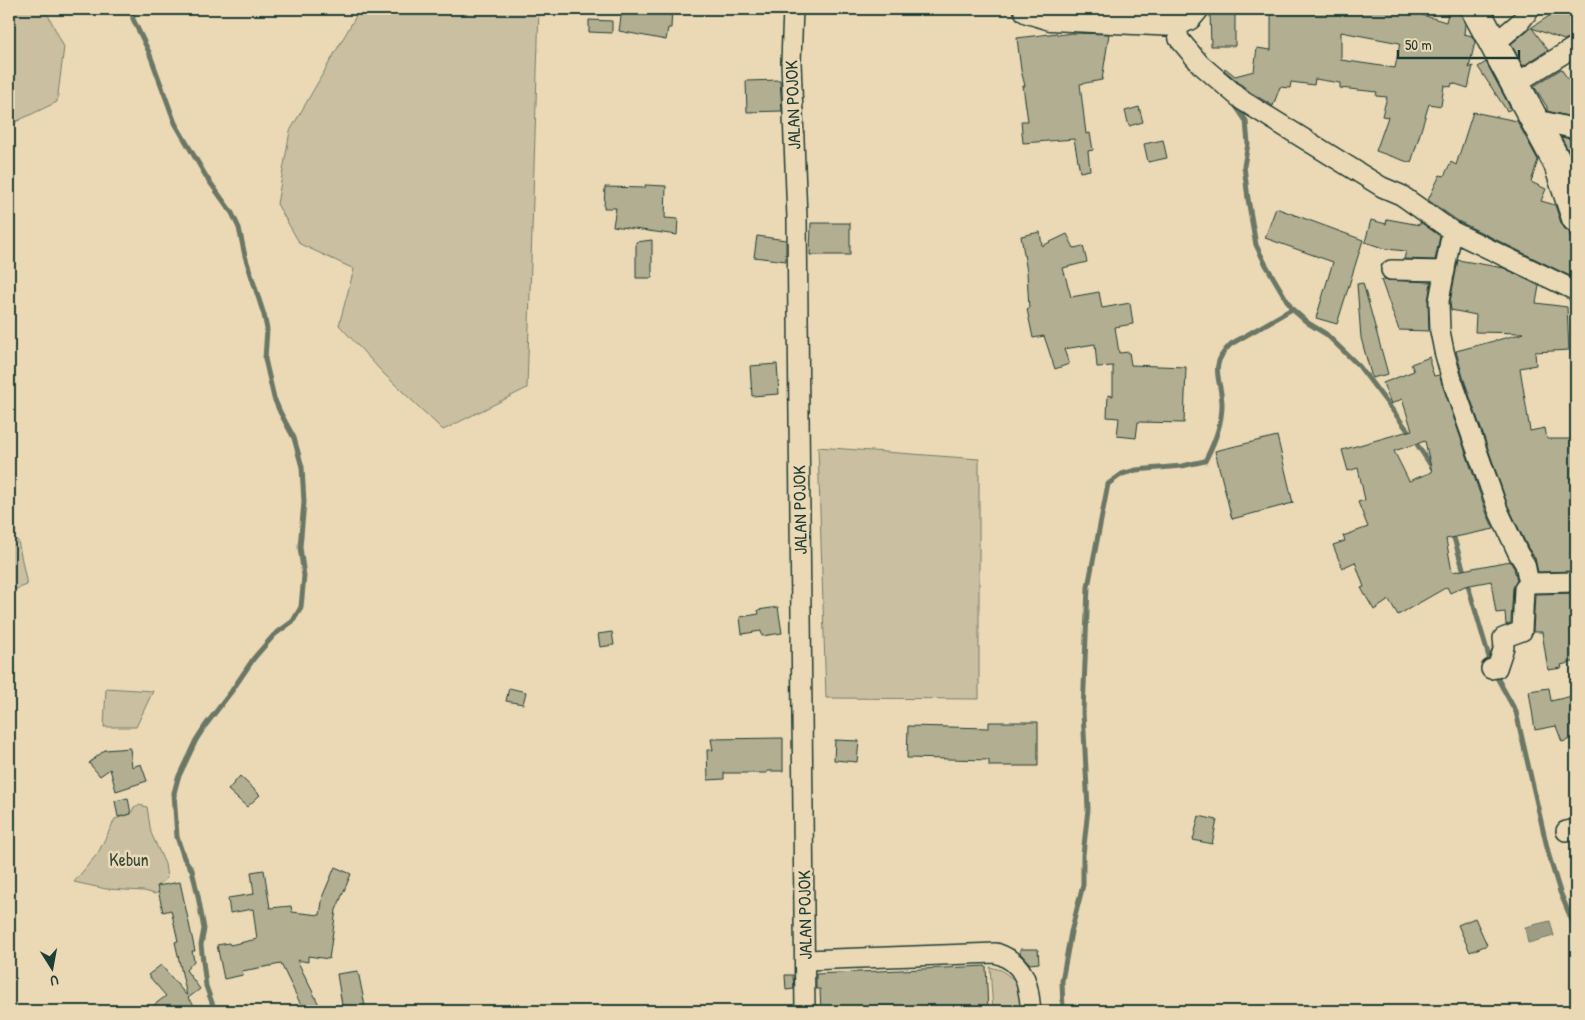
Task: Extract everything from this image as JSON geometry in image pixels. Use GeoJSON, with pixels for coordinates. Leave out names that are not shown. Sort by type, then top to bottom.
{"type":"FeatureCollection","features":[{"type":"Feature","properties":{"kind":"main road"},"geometry":{"type":"LineString","coordinates":[[1028,9],[1051,16],[1185,16]]}},
{"type":"Feature","properties":{"kind":"main road"},"geometry":{"type":"LineString","coordinates":[[1476,9],[1558,164],[1576,218]]}},
{"type":"Feature","properties":{"kind":"street","name":"JALAN POJOK"},"geometry":{"type":"LineString","coordinates":[[793,9],[791,62],[797,218],[806,960],[805,1011]]}},
{"type":"Feature","properties":{"kind":"street"},"geometry":{"type":"LineString","coordinates":[[1494,44],[1519,23],[1530,9]]}},
{"type":"Feature","properties":{"kind":"street"},"geometry":{"type":"LineString","coordinates":[[1185,16],[1179,39],[1200,64],[1243,101],[1382,186],[1401,195],[1452,231],[1576,292]]}},
{"type":"Feature","properties":{"kind":"street"},"geometry":{"type":"LineString","coordinates":[[1515,84],[1576,46]]}},
{"type":"Feature","properties":{"kind":"street"},"geometry":{"type":"LineString","coordinates":[[1534,119],[1576,129]]}},
{"type":"Feature","properties":{"kind":"street"},"geometry":{"type":"LineString","coordinates":[[1452,231],[1439,301],[1440,331],[1444,351],[1452,380],[1498,510],[1525,564],[1529,583]]}},
{"type":"Feature","properties":{"kind":"street"},"geometry":{"type":"LineString","coordinates":[[1391,270],[1445,271]]}},
{"type":"Feature","properties":{"kind":"street"},"geometry":{"type":"LineString","coordinates":[[1491,669],[1497,668],[1504,647],[1503,638],[1516,635],[1522,631],[1524,589],[1529,583],[1576,582]]}},
{"type":"Feature","properties":{"kind":"street"},"geometry":{"type":"LineString","coordinates":[[806,960],[996,953],[1008,957],[1022,973],[1028,986],[1031,1011]]}},
{"type":"Feature","properties":{"kind":"green space"},"geometry":{"type":"Polygon","coordinates":[[[9,9],[45,9],[64,47],[57,102],[9,125],[9,9]]]}},
{"type":"Feature","properties":{"kind":"green space"},"geometry":{"type":"Polygon","coordinates":[[[360,9],[539,9],[527,388],[443,430],[383,373],[339,325],[354,269],[300,244],[277,204],[290,131],[360,9]]]}},
{"type":"Feature","properties":{"kind":"green space"},"geometry":{"type":"Polygon","coordinates":[[[818,447],[979,459],[979,699],[826,698],[818,447]]]}},
{"type":"Feature","properties":{"kind":"green space"},"geometry":{"type":"Polygon","coordinates":[[[9,535],[18,541],[27,585],[17,589],[9,589],[9,535]]]}},
{"type":"Feature","properties":{"kind":"green space"},"geometry":{"type":"Polygon","coordinates":[[[106,688],[153,691],[136,727],[104,727],[106,688]]]}},
{"type":"Feature","properties":{"kind":"green space","name":"Kebun"},"geometry":{"type":"Polygon","coordinates":[[[139,805],[147,807],[151,833],[165,864],[167,878],[158,886],[159,892],[155,894],[144,891],[106,889],[74,882],[98,853],[115,819],[131,814],[134,807],[139,805]]]}},
{"type":"Feature","properties":{"kind":"green space"},"geometry":{"type":"Polygon","coordinates":[[[990,967],[1001,970],[1025,988],[1027,1011],[993,1011],[990,967]]]}},
{"type":"Feature","properties":{"kind":"shaded area"},"geometry":{"type":"Polygon","coordinates":[[[1550,921],[1554,936],[1528,943],[1525,927],[1550,921]]]}},
{"type":"Feature","properties":{"kind":"building"},"geometry":{"type":"Polygon","coordinates":[[[622,9],[672,9],[671,28],[668,28],[666,40],[619,31],[622,9]]]}},
{"type":"Feature","properties":{"kind":"building"},"geometry":{"type":"Polygon","coordinates":[[[1271,9],[1402,9],[1446,22],[1448,13],[1461,14],[1465,24],[1464,34],[1472,36],[1475,42],[1469,68],[1473,66],[1468,88],[1452,83],[1451,87],[1444,85],[1441,106],[1429,104],[1411,163],[1376,151],[1388,117],[1382,116],[1387,97],[1376,96],[1377,92],[1340,88],[1340,83],[1315,79],[1314,85],[1291,82],[1290,88],[1280,87],[1273,106],[1250,92],[1224,70],[1225,68],[1235,76],[1254,71],[1257,48],[1271,50],[1271,9]],[[1341,32],[1341,60],[1395,68],[1400,43],[1341,32]]]}},
{"type":"Feature","properties":{"kind":"building"},"geometry":{"type":"Polygon","coordinates":[[[1560,9],[1576,9],[1576,35],[1564,40],[1532,28],[1548,50],[1523,66],[1511,44],[1529,29],[1560,9]]]}},
{"type":"Feature","properties":{"kind":"building"},"geometry":{"type":"Polygon","coordinates":[[[1210,12],[1235,13],[1235,46],[1211,46],[1210,12]]]}},
{"type":"Feature","properties":{"kind":"building"},"geometry":{"type":"Polygon","coordinates":[[[589,20],[612,21],[612,33],[589,32],[589,20]]]}},
{"type":"Feature","properties":{"kind":"building"},"geometry":{"type":"Polygon","coordinates":[[[1057,33],[1058,35],[1071,33],[1109,34],[1102,80],[1080,84],[1086,134],[1090,133],[1093,150],[1088,151],[1090,170],[1080,172],[1074,139],[1023,143],[1021,121],[1028,121],[1023,86],[1025,86],[1017,38],[1057,33]]]}},
{"type":"Feature","properties":{"kind":"building"},"geometry":{"type":"Polygon","coordinates":[[[1486,62],[1511,109],[1507,111],[1478,67],[1486,62]]]}},
{"type":"Feature","properties":{"kind":"building"},"geometry":{"type":"Polygon","coordinates":[[[1561,69],[1576,90],[1576,118],[1547,111],[1547,107],[1534,86],[1561,69]]]}},
{"type":"Feature","properties":{"kind":"building"},"geometry":{"type":"Polygon","coordinates":[[[780,80],[782,111],[747,112],[746,81],[780,80]]]}},
{"type":"Feature","properties":{"kind":"building"},"geometry":{"type":"Polygon","coordinates":[[[1139,107],[1143,122],[1129,126],[1125,111],[1139,107]]]}},
{"type":"Feature","properties":{"kind":"building"},"geometry":{"type":"Polygon","coordinates":[[[1473,112],[1517,121],[1538,160],[1531,182],[1546,189],[1541,201],[1555,205],[1561,223],[1569,232],[1576,253],[1576,279],[1458,221],[1428,200],[1440,175],[1444,176],[1451,162],[1456,165],[1473,112]]]}},
{"type":"Feature","properties":{"kind":"building"},"geometry":{"type":"Polygon","coordinates":[[[1561,137],[1576,140],[1576,169],[1572,157],[1561,137]]]}},
{"type":"Feature","properties":{"kind":"building"},"geometry":{"type":"Polygon","coordinates":[[[1163,140],[1167,158],[1148,162],[1144,144],[1163,140]]]}},
{"type":"Feature","properties":{"kind":"building"},"geometry":{"type":"Polygon","coordinates":[[[645,185],[666,186],[665,218],[678,219],[677,235],[613,226],[616,208],[604,208],[605,187],[645,188],[645,185]]]}},
{"type":"Feature","properties":{"kind":"building"},"geometry":{"type":"Polygon","coordinates":[[[1276,208],[1363,240],[1337,324],[1316,318],[1333,262],[1265,238],[1276,208]]]}},
{"type":"Feature","properties":{"kind":"building"},"geometry":{"type":"Polygon","coordinates":[[[1387,219],[1420,225],[1420,222],[1440,236],[1435,260],[1404,259],[1406,251],[1386,249],[1365,242],[1371,220],[1386,224],[1387,219]]]}},
{"type":"Feature","properties":{"kind":"building"},"geometry":{"type":"Polygon","coordinates":[[[811,223],[850,223],[850,255],[810,255],[811,223]]]}},
{"type":"Feature","properties":{"kind":"building"},"geometry":{"type":"Polygon","coordinates":[[[1040,232],[1042,246],[1067,234],[1074,248],[1083,246],[1087,262],[1063,268],[1071,297],[1099,292],[1102,308],[1130,303],[1133,324],[1115,327],[1119,353],[1129,352],[1131,365],[1186,367],[1184,423],[1138,422],[1136,438],[1117,436],[1119,418],[1107,417],[1108,395],[1113,396],[1113,366],[1097,367],[1095,344],[1064,349],[1069,364],[1055,369],[1044,336],[1033,338],[1027,309],[1029,309],[1027,272],[1021,236],[1040,232]]]}},
{"type":"Feature","properties":{"kind":"building"},"geometry":{"type":"Polygon","coordinates":[[[757,236],[786,240],[786,261],[754,257],[757,236]]]}},
{"type":"Feature","properties":{"kind":"building"},"geometry":{"type":"Polygon","coordinates":[[[652,240],[652,278],[636,278],[636,242],[652,240]]]}},
{"type":"Feature","properties":{"kind":"building"},"geometry":{"type":"Polygon","coordinates":[[[1458,260],[1504,268],[1539,286],[1536,303],[1567,307],[1569,350],[1535,352],[1536,365],[1520,368],[1530,431],[1545,428],[1547,439],[1576,439],[1576,506],[1574,506],[1573,547],[1576,546],[1576,571],[1538,572],[1535,558],[1528,548],[1508,506],[1463,377],[1456,351],[1524,333],[1475,332],[1476,315],[1451,310],[1450,302],[1458,260]]]}},
{"type":"Feature","properties":{"kind":"building"},"geometry":{"type":"Polygon","coordinates":[[[1381,280],[1431,282],[1428,301],[1429,331],[1399,330],[1381,280]]]}},
{"type":"Feature","properties":{"kind":"building"},"geometry":{"type":"Polygon","coordinates":[[[1363,283],[1388,374],[1372,378],[1361,338],[1357,284],[1363,283]]]}},
{"type":"Feature","properties":{"kind":"building"},"geometry":{"type":"Polygon","coordinates":[[[1430,357],[1434,376],[1439,375],[1487,514],[1494,529],[1446,539],[1452,572],[1510,561],[1517,580],[1513,588],[1511,623],[1506,625],[1505,612],[1496,613],[1491,581],[1465,586],[1450,593],[1447,587],[1398,615],[1389,600],[1374,610],[1361,588],[1364,587],[1355,562],[1342,568],[1333,545],[1345,541],[1343,536],[1368,527],[1358,502],[1365,500],[1358,468],[1348,471],[1342,450],[1412,430],[1402,399],[1391,404],[1383,383],[1414,371],[1411,364],[1430,357]],[[1425,441],[1394,451],[1409,481],[1432,472],[1425,441]]]}},
{"type":"Feature","properties":{"kind":"building"},"geometry":{"type":"Polygon","coordinates":[[[777,364],[779,394],[752,396],[750,366],[777,364]]]}},
{"type":"Feature","properties":{"kind":"building"},"geometry":{"type":"Polygon","coordinates":[[[1277,436],[1293,503],[1232,519],[1215,451],[1277,436]]]}},
{"type":"Feature","properties":{"kind":"building"},"geometry":{"type":"Polygon","coordinates":[[[1576,593],[1576,661],[1561,665],[1562,668],[1548,670],[1542,632],[1533,632],[1535,594],[1576,593]]]}},
{"type":"Feature","properties":{"kind":"building"},"geometry":{"type":"Polygon","coordinates":[[[778,607],[782,633],[762,636],[761,631],[742,634],[740,617],[759,614],[758,610],[778,607]]]}},
{"type":"Feature","properties":{"kind":"building"},"geometry":{"type":"Polygon","coordinates":[[[612,632],[614,645],[600,647],[598,634],[612,632]]]}},
{"type":"Feature","properties":{"kind":"building"},"geometry":{"type":"Polygon","coordinates":[[[509,688],[526,692],[523,704],[506,701],[509,688]]]}},
{"type":"Feature","properties":{"kind":"building"},"geometry":{"type":"Polygon","coordinates":[[[1549,688],[1551,701],[1576,695],[1576,737],[1562,742],[1556,726],[1535,730],[1529,691],[1549,688]]]}},
{"type":"Feature","properties":{"kind":"building"},"geometry":{"type":"Polygon","coordinates":[[[989,722],[1038,722],[1038,766],[989,766],[989,760],[907,758],[908,726],[989,728],[989,722]]]}},
{"type":"Feature","properties":{"kind":"building"},"geometry":{"type":"Polygon","coordinates":[[[783,738],[783,771],[724,773],[724,779],[708,780],[707,750],[713,750],[711,739],[783,738]]]}},
{"type":"Feature","properties":{"kind":"building"},"geometry":{"type":"Polygon","coordinates":[[[835,740],[859,741],[857,762],[834,760],[835,740]]]}},
{"type":"Feature","properties":{"kind":"building"},"geometry":{"type":"Polygon","coordinates":[[[130,748],[132,767],[141,764],[147,781],[116,791],[110,769],[100,776],[89,763],[105,750],[130,748]]]}},
{"type":"Feature","properties":{"kind":"building"},"geometry":{"type":"Polygon","coordinates":[[[240,776],[260,795],[247,807],[228,790],[240,776]]]}},
{"type":"Feature","properties":{"kind":"building"},"geometry":{"type":"Polygon","coordinates":[[[128,798],[131,814],[118,817],[115,801],[128,798]]]}},
{"type":"Feature","properties":{"kind":"building"},"geometry":{"type":"Polygon","coordinates":[[[1199,816],[1217,820],[1212,844],[1193,840],[1199,816]]]}},
{"type":"Feature","properties":{"kind":"building"},"geometry":{"type":"Polygon","coordinates":[[[335,867],[351,874],[336,910],[329,959],[308,956],[308,962],[297,960],[322,1011],[308,1011],[300,1003],[281,964],[242,971],[243,975],[224,979],[217,945],[229,943],[230,945],[257,939],[253,909],[230,913],[228,898],[254,894],[251,872],[264,870],[270,908],[291,906],[292,912],[320,915],[323,895],[335,867]]]}},
{"type":"Feature","properties":{"kind":"building"},"geometry":{"type":"Polygon","coordinates":[[[180,882],[195,951],[192,951],[194,961],[186,970],[200,989],[188,998],[199,1011],[146,1011],[166,996],[148,975],[161,965],[187,996],[175,942],[178,941],[171,910],[163,912],[157,886],[180,882]]]}},
{"type":"Feature","properties":{"kind":"building"},"geometry":{"type":"Polygon","coordinates":[[[1475,918],[1487,945],[1470,952],[1458,925],[1475,918]]]}},
{"type":"Feature","properties":{"kind":"building"},"geometry":{"type":"Polygon","coordinates":[[[1020,949],[1038,949],[1039,963],[1030,964],[1020,953],[1020,949]]]}},
{"type":"Feature","properties":{"kind":"building"},"geometry":{"type":"Polygon","coordinates":[[[986,966],[988,1011],[821,1011],[820,989],[816,989],[816,974],[986,966]]]}},
{"type":"Feature","properties":{"kind":"building"},"geometry":{"type":"Polygon","coordinates":[[[358,971],[366,1011],[343,1011],[337,974],[358,971]]]}},
{"type":"Feature","properties":{"kind":"building"},"geometry":{"type":"Polygon","coordinates":[[[785,975],[793,975],[794,989],[786,990],[785,975]]]}},
{"type":"Feature","properties":{"kind":"waterway"},"geometry":{"type":"LineString","coordinates":[[132,9],[133,19],[149,52],[175,123],[207,178],[232,213],[239,228],[245,256],[267,329],[265,359],[274,398],[294,438],[302,467],[304,502],[300,547],[304,576],[301,607],[293,621],[274,635],[254,658],[205,726],[196,740],[178,778],[174,793],[177,837],[184,858],[192,870],[198,896],[204,929],[201,945],[206,986],[215,1011]]}},
{"type":"Feature","properties":{"kind":"waterway"},"geometry":{"type":"LineString","coordinates":[[1236,106],[1246,121],[1248,144],[1244,166],[1248,199],[1256,245],[1266,265],[1292,309],[1308,323],[1326,334],[1359,366],[1409,432],[1435,472]]}},
{"type":"Feature","properties":{"kind":"waterway"},"geometry":{"type":"LineString","coordinates":[[1063,1011],[1062,981],[1071,932],[1083,885],[1083,855],[1088,809],[1083,712],[1088,587],[1108,484],[1122,474],[1136,470],[1182,466],[1205,461],[1221,420],[1219,360],[1231,344],[1292,309]]}},
{"type":"Feature","properties":{"kind":"waterway"},"geometry":{"type":"LineString","coordinates":[[1452,531],[1491,664]]}},
{"type":"Feature","properties":{"kind":"waterway"},"geometry":{"type":"LineString","coordinates":[[1494,672],[1516,712],[1549,856],[1560,892],[1576,930]]}}]}
